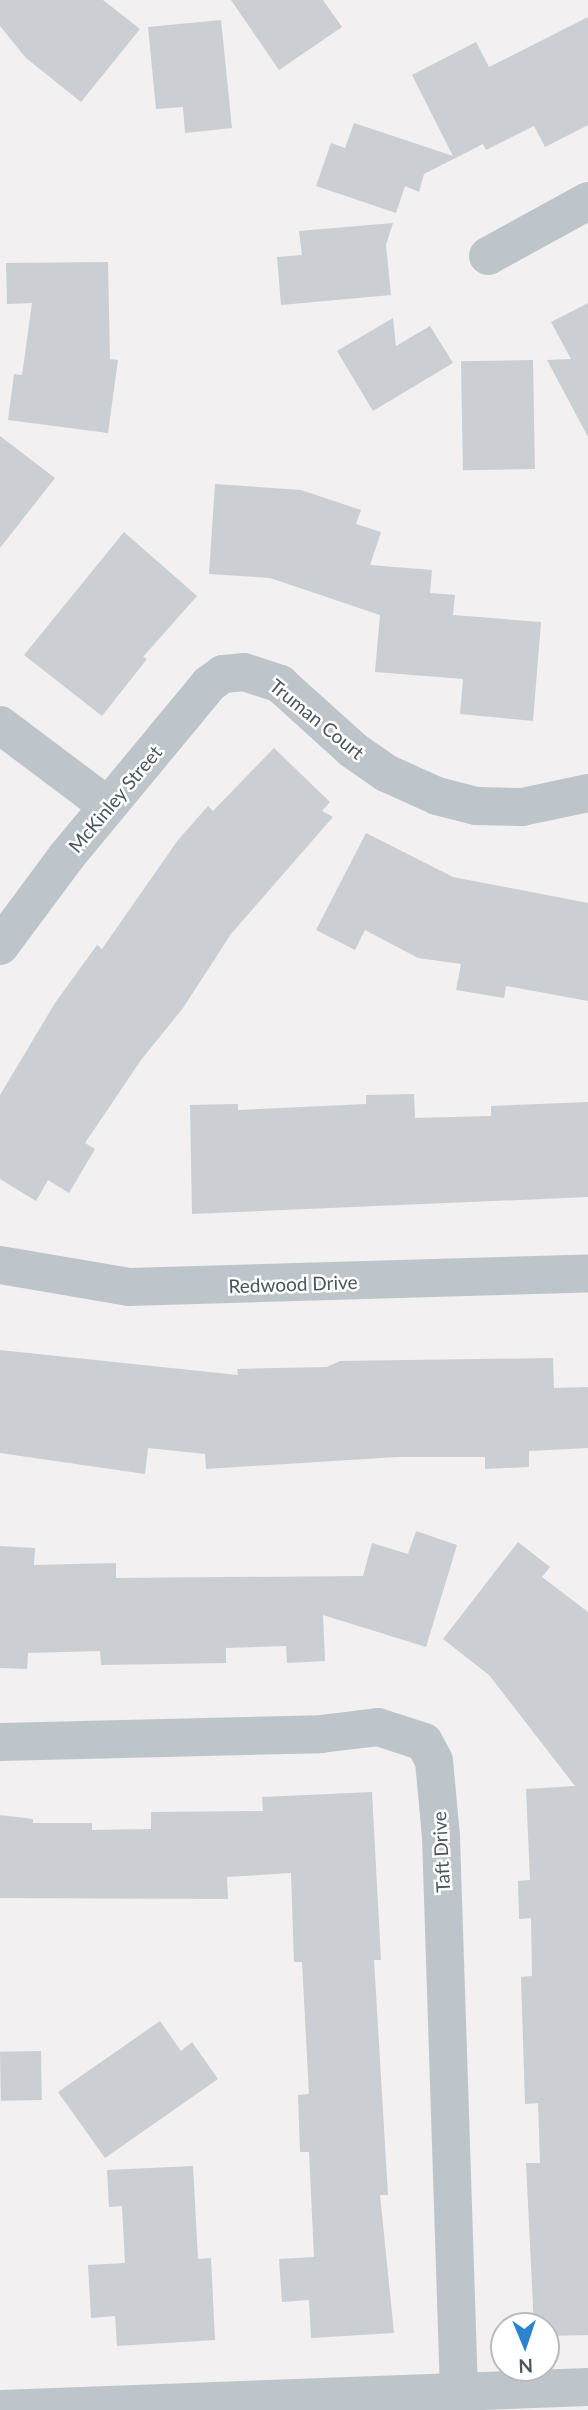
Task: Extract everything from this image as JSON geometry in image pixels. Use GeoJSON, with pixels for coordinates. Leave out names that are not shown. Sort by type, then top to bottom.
{"type":"FeatureCollection","features":[{"type":"Feature","properties":{"kind":"street"},"geometry":{"type":"LineString","coordinates":[[488,256],[588,201]]}},
{"type":"Feature","properties":{"kind":"street","name":"Truman Court"},"geometry":{"type":"LineString","coordinates":[[244,672],[280,684],[353,750],[386,773],[437,796],[476,806],[522,807],[588,793]]}},
{"type":"Feature","properties":{"kind":"street","name":"McKinley Street"},"geometry":{"type":"LineString","coordinates":[[0,946],[108,806],[209,684],[223,674],[244,672]]}},
{"type":"Feature","properties":{"kind":"street"},"geometry":{"type":"LineString","coordinates":[[0,725],[108,806]]}},
{"type":"Feature","properties":{"kind":"street","name":"Redwood Drive"},"geometry":{"type":"LineString","coordinates":[[0,1265],[129,1287],[588,1273]]}},
{"type":"Feature","properties":{"kind":"street","name":"Taft Drive"},"geometry":{"type":"LineString","coordinates":[[0,1742],[321,1734],[378,1727],[424,1742],[436,1771],[441,1837],[459,2392]]}},
{"type":"Feature","properties":{"kind":"street"},"geometry":{"type":"LineString","coordinates":[[0,2409],[588,2387]]}},
{"type":"Feature","properties":{"kind":"building"},"geometry":{"type":"Polygon","coordinates":[[[0,0],[103,0],[140,29],[81,102],[26,58],[0,26],[0,0]]]}},
{"type":"Feature","properties":{"kind":"building"},"geometry":{"type":"Polygon","coordinates":[[[231,0],[323,0],[342,27],[279,70],[231,0]]]}},
{"type":"Feature","properties":{"kind":"building"},"geometry":{"type":"Polygon","coordinates":[[[588,17],[588,125],[545,147],[534,126],[486,150],[483,144],[424,174],[419,192],[405,186],[396,213],[316,186],[331,143],[345,148],[354,123],[453,156],[412,75],[476,42],[489,67],[588,17]]]}},
{"type":"Feature","properties":{"kind":"building"},"geometry":{"type":"Polygon","coordinates":[[[221,20],[232,128],[185,133],[183,107],[156,109],[148,27],[221,20]]]}},
{"type":"Feature","properties":{"kind":"building"},"geometry":{"type":"Polygon","coordinates":[[[393,223],[386,245],[391,295],[281,305],[277,257],[302,255],[299,231],[393,223]]]}},
{"type":"Feature","properties":{"kind":"building"},"geometry":{"type":"Polygon","coordinates":[[[108,262],[110,359],[118,360],[108,433],[8,420],[14,374],[22,375],[32,303],[7,304],[6,263],[108,262]]]}},
{"type":"Feature","properties":{"kind":"building"},"geometry":{"type":"Polygon","coordinates":[[[588,303],[588,437],[547,360],[571,359],[551,322],[588,303]]]}},
{"type":"Feature","properties":{"kind":"building"},"geometry":{"type":"Polygon","coordinates":[[[393,318],[396,346],[430,326],[453,363],[373,411],[337,351],[393,318]]]}},
{"type":"Feature","properties":{"kind":"building"},"geometry":{"type":"Polygon","coordinates":[[[533,360],[535,469],[463,470],[461,361],[533,360]]]}},
{"type":"Feature","properties":{"kind":"building"},"geometry":{"type":"Polygon","coordinates":[[[0,436],[55,478],[0,548],[0,436]]]}},
{"type":"Feature","properties":{"kind":"building"},"geometry":{"type":"Polygon","coordinates":[[[215,484],[301,490],[361,510],[356,524],[381,532],[370,565],[432,570],[430,593],[455,595],[453,615],[541,622],[533,721],[460,714],[463,679],[375,672],[380,615],[270,578],[209,574],[215,484]]]}},
{"type":"Feature","properties":{"kind":"building"},"geometry":{"type":"Polygon","coordinates":[[[124,532],[197,596],[143,657],[147,659],[102,716],[24,655],[124,532]]]}},
{"type":"Feature","properties":{"kind":"building"},"geometry":{"type":"Polygon","coordinates":[[[274,748],[330,802],[322,811],[333,817],[231,934],[183,1008],[141,1060],[85,1143],[95,1149],[69,1193],[48,1180],[36,1201],[0,1179],[0,1095],[55,1003],[97,945],[102,949],[178,840],[208,806],[213,811],[274,748]]]}},
{"type":"Feature","properties":{"kind":"building"},"geometry":{"type":"Polygon","coordinates":[[[366,833],[453,877],[588,903],[588,1001],[506,986],[504,998],[456,990],[461,964],[418,958],[365,930],[355,950],[316,930],[366,833]]]}},
{"type":"Feature","properties":{"kind":"building"},"geometry":{"type":"Polygon","coordinates":[[[414,1094],[415,1118],[491,1116],[491,1106],[588,1102],[588,1197],[192,1214],[190,1105],[238,1104],[238,1110],[366,1104],[366,1095],[414,1094]]]}},
{"type":"Feature","properties":{"kind":"building"},"geometry":{"type":"Polygon","coordinates":[[[0,1350],[238,1375],[237,1369],[327,1367],[340,1361],[553,1358],[554,1388],[588,1387],[588,1448],[529,1451],[529,1467],[485,1469],[485,1457],[397,1457],[206,1469],[205,1454],[148,1448],[145,1474],[0,1453],[0,1350]]]}},
{"type":"Feature","properties":{"kind":"building"},"geometry":{"type":"Polygon","coordinates":[[[416,1531],[457,1545],[426,1647],[323,1615],[325,1661],[287,1663],[286,1646],[226,1648],[226,1663],[101,1665],[100,1651],[28,1653],[27,1669],[0,1668],[0,1546],[35,1548],[34,1565],[116,1563],[116,1578],[363,1576],[372,1543],[408,1554],[416,1531]]]}},
{"type":"Feature","properties":{"kind":"building"},"geometry":{"type":"Polygon","coordinates":[[[518,1542],[550,1567],[542,1577],[588,1612],[588,2335],[560,2336],[560,2312],[533,2312],[526,2163],[540,2163],[538,2103],[525,2104],[521,1977],[532,1976],[531,1918],[519,1919],[518,1881],[530,1880],[526,1789],[575,1786],[489,1675],[443,1639],[518,1542]]]}},
{"type":"Feature","properties":{"kind":"building"},"geometry":{"type":"Polygon","coordinates":[[[372,1792],[381,1960],[374,1960],[388,2195],[380,2195],[394,2333],[311,2338],[309,2300],[282,2302],[279,2259],[314,2257],[309,2152],[300,2152],[298,2095],[309,2094],[302,1962],[294,1962],[291,1873],[227,1877],[228,1899],[0,1898],[0,1815],[33,1819],[33,1823],[92,1823],[92,1830],[151,1829],[151,1812],[263,1811],[262,1797],[372,1792]]]}},
{"type":"Feature","properties":{"kind":"building"},"geometry":{"type":"Polygon","coordinates":[[[160,2021],[181,2051],[192,2042],[218,2079],[105,2158],[58,2092],[160,2021]]]}},
{"type":"Feature","properties":{"kind":"building"},"geometry":{"type":"Polygon","coordinates":[[[41,2051],[42,2100],[1,2101],[0,2052],[41,2051]]]}},
{"type":"Feature","properties":{"kind":"building"},"geometry":{"type":"Polygon","coordinates":[[[193,2166],[198,2259],[211,2258],[215,2340],[117,2346],[115,2316],[91,2318],[88,2265],[125,2263],[122,2206],[109,2207],[107,2170],[193,2166]]]}}]}
